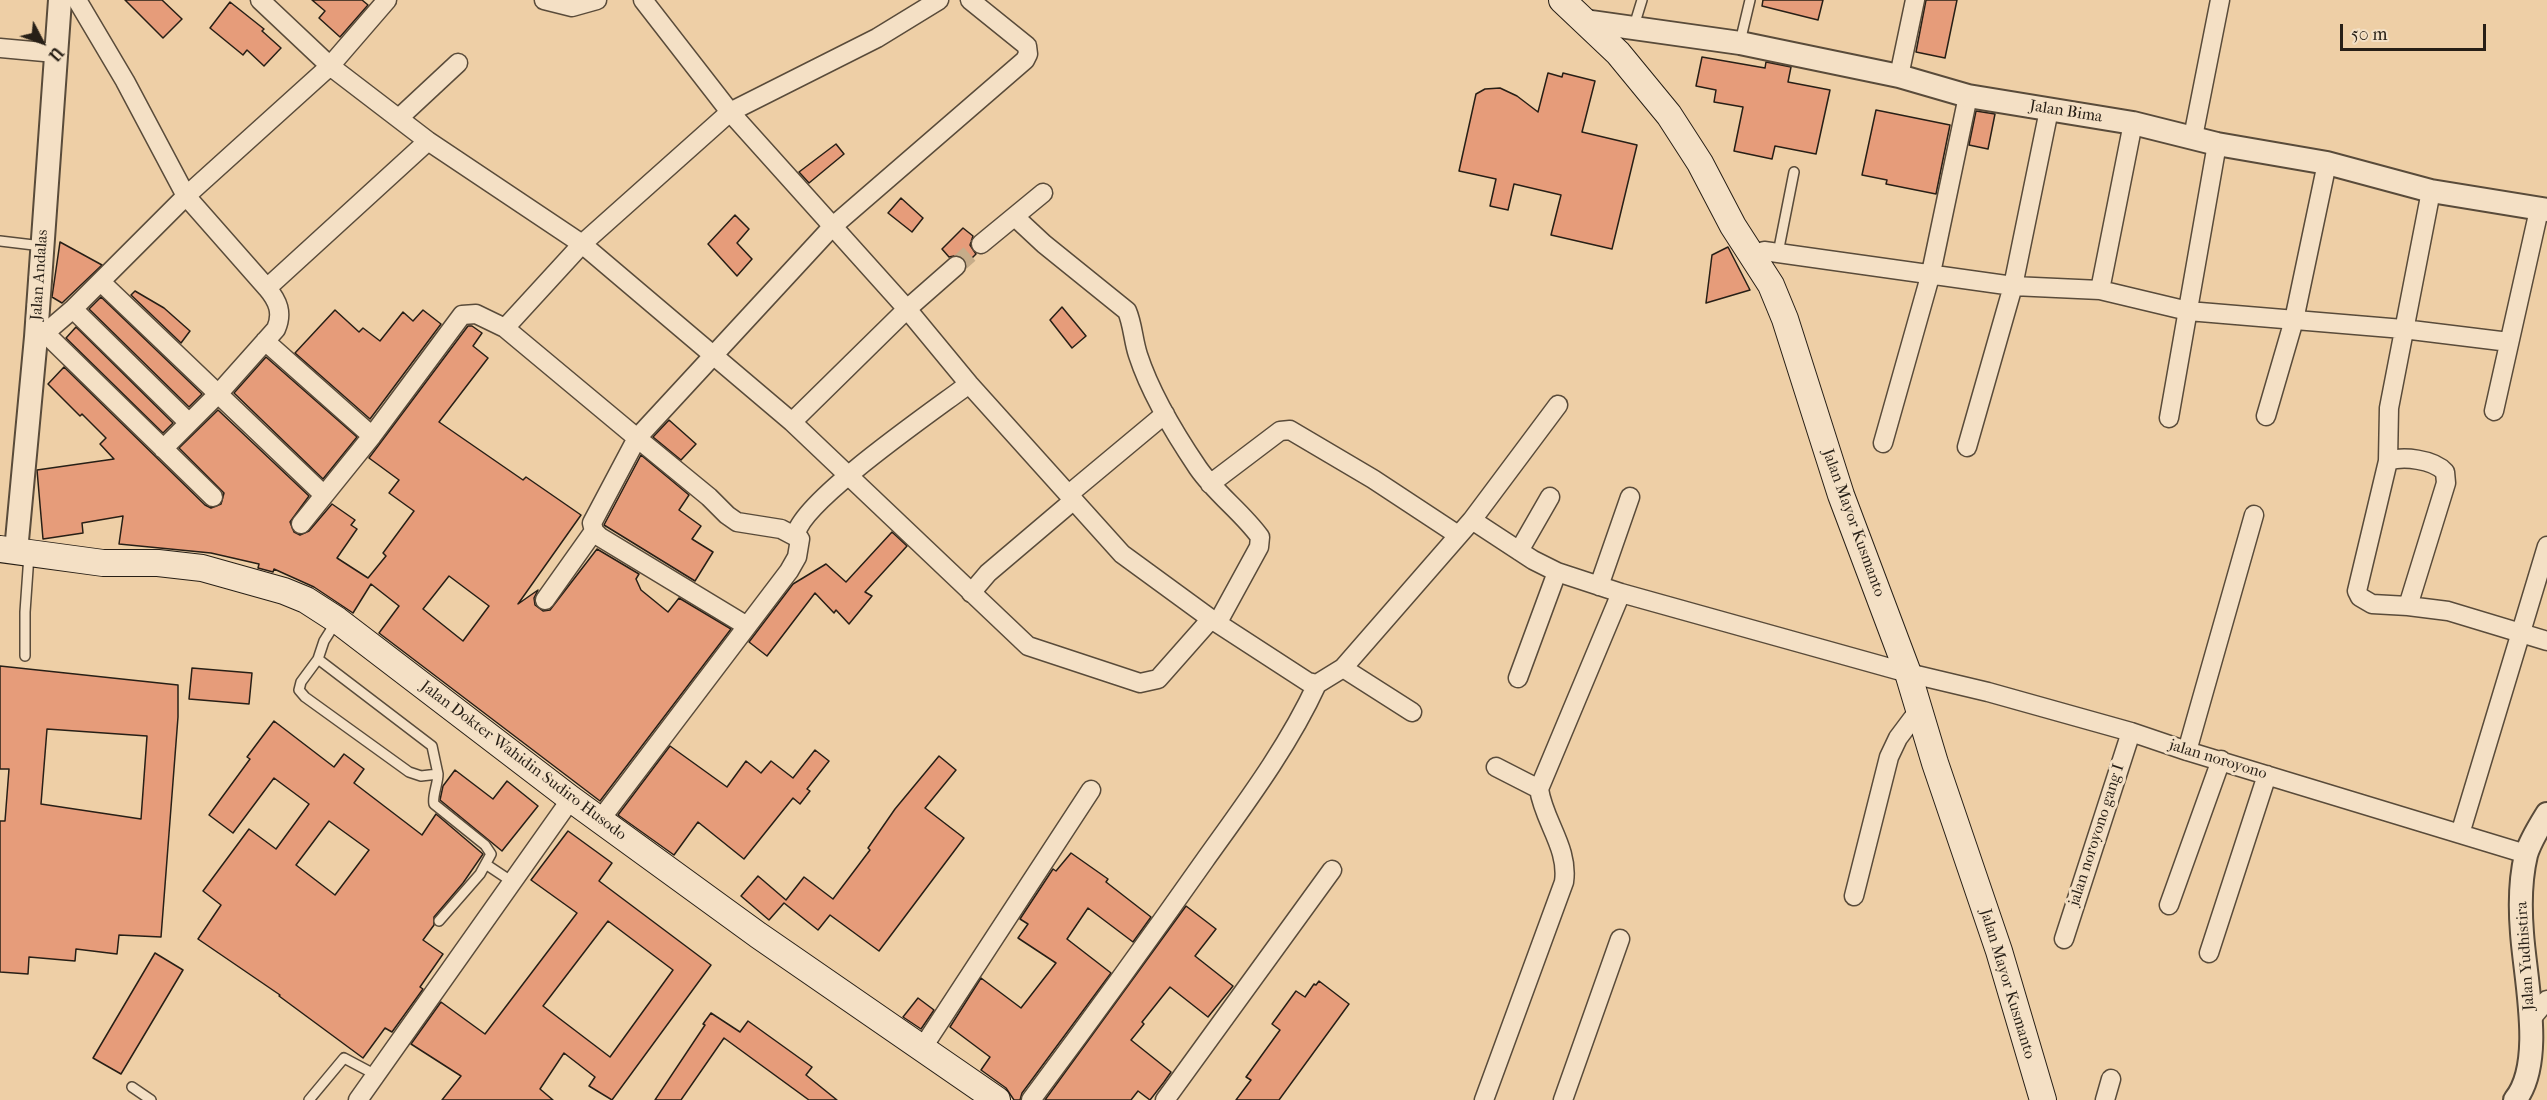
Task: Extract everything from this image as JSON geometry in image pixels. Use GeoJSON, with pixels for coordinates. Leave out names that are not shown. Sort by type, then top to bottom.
{"type":"FeatureCollection","features":[{"type":"Feature","properties":{"kind":"main road","name":"Jalan Mayor Kusmanto"},"geometry":{"type":"LineString","coordinates":[[1562,0],[1618,53],[1669,115],[1771,285],[1785,319],[1841,495],[1908,673],[2002,961],[2043,1100]]}},
{"type":"Feature","properties":{"kind":"main road","name":"Jalan Dokter Wahidin Sudiro Husodo"},"geometry":{"type":"LineString","coordinates":[[15,551],[103,563],[158,563],[202,568],[284,591],[306,600],[337,620],[571,799],[758,935],[997,1100]]}},
{"type":"Feature","properties":{"kind":"street","name":"Jalan Andalas"},"geometry":{"type":"LineString","coordinates":[[15,551],[40,335],[42,246],[60,0]]}},
{"type":"Feature","properties":{"kind":"street"},"geometry":{"type":"LineString","coordinates":[[77,0],[126,81],[186,196],[267,288],[275,299],[281,318],[276,329],[219,393],[163,448]]}},
{"type":"Feature","properties":{"kind":"street"},"geometry":{"type":"LineString","coordinates":[[260,0],[330,66],[400,117],[428,141],[582,244],[850,474],[1028,646],[1140,683],[1158,679],[1214,621],[1259,547],[1260,537],[1210,484],[1165,414],[1137,354],[1132,322],[1127,310],[1044,244],[1015,217]]}},
{"type":"Feature","properties":{"kind":"street"},"geometry":{"type":"LineString","coordinates":[[213,497],[40,335],[102,283],[186,196],[330,66],[387,0]]}},
{"type":"Feature","properties":{"kind":"street"},"geometry":{"type":"LineString","coordinates":[[544,0],[572,7],[597,0]]}},
{"type":"Feature","properties":{"kind":"street"},"geometry":{"type":"LineString","coordinates":[[643,0],[730,112],[792,178],[832,227],[907,309],[969,384],[1127,558],[1214,621],[1308,682],[1317,684]]}},
{"type":"Feature","properties":{"kind":"street"},"geometry":{"type":"LineString","coordinates":[[506,328],[582,244],[730,112],[876,38],[939,0]]}},
{"type":"Feature","properties":{"kind":"street"},"geometry":{"type":"LineString","coordinates":[[747,626],[600,537],[594,531],[592,523],[637,438],[711,355],[832,227],[1025,60],[1028,54],[1027,46],[969,0]]}},
{"type":"Feature","properties":{"kind":"street"},"geometry":{"type":"LineString","coordinates":[[1899,76],[1915,0]]}},
{"type":"Feature","properties":{"kind":"street"},"geometry":{"type":"LineString","coordinates":[[2193,137],[2220,0]]}},
{"type":"Feature","properties":{"kind":"street","name":"Jalan Bima"},"geometry":{"type":"LineString","coordinates":[[1584,21],[1634,26],[1740,43],[1899,76],[1968,96],[2133,123],[2217,144],[2327,163],[2431,191],[2543,210]]}},
{"type":"Feature","properties":{"kind":"street"},"geometry":{"type":"LineString","coordinates":[[0,48],[55,53]]}},
{"type":"Feature","properties":{"kind":"street"},"geometry":{"type":"LineString","coordinates":[[400,117],[458,63]]}},
{"type":"Feature","properties":{"kind":"street"},"geometry":{"type":"LineString","coordinates":[[1883,443],[1931,273],[1968,96]]}},
{"type":"Feature","properties":{"kind":"street"},"geometry":{"type":"LineString","coordinates":[[1967,447],[2013,286],[2049,110]]}},
{"type":"Feature","properties":{"kind":"street"},"geometry":{"type":"LineString","coordinates":[[2100,290],[2133,123]]}},
{"type":"Feature","properties":{"kind":"street"},"geometry":{"type":"LineString","coordinates":[[267,288],[428,141]]}},
{"type":"Feature","properties":{"kind":"street"},"geometry":{"type":"LineString","coordinates":[[2169,418],[2217,144]]}},
{"type":"Feature","properties":{"kind":"street"},"geometry":{"type":"LineString","coordinates":[[2266,416],[2294,320],[2327,163]]}},
{"type":"Feature","properties":{"kind":"street"},"geometry":{"type":"LineString","coordinates":[[2431,191],[2389,408],[2388,461],[2358,591],[2360,597],[2372,604],[2448,611],[2547,640]]}},
{"type":"Feature","properties":{"kind":"street"},"geometry":{"type":"LineString","coordinates":[[981,244],[1043,193]]}},
{"type":"Feature","properties":{"kind":"street"},"geometry":{"type":"LineString","coordinates":[[2494,411],[2543,210]]}},
{"type":"Feature","properties":{"kind":"street"},"geometry":{"type":"LineString","coordinates":[[1751,255],[1764,251],[2013,286],[2100,290],[2188,311],[2403,329],[2509,342]]}},
{"type":"Feature","properties":{"kind":"street"},"geometry":{"type":"LineString","coordinates":[[792,422],[907,309],[956,266]]}},
{"type":"Feature","properties":{"kind":"street"},"geometry":{"type":"LineString","coordinates":[[102,283],[324,495]]}},
{"type":"Feature","properties":{"kind":"street"},"geometry":{"type":"LineString","coordinates":[[73,309],[188,422]]}},
{"type":"Feature","properties":{"kind":"street"},"geometry":{"type":"LineString","coordinates":[[301,524],[372,436],[462,315],[476,314],[506,328],[737,522],[782,529],[800,539]]}},
{"type":"Feature","properties":{"kind":"street"},"geometry":{"type":"LineString","coordinates":[[265,341],[372,436]]}},
{"type":"Feature","properties":{"kind":"street"},"geometry":{"type":"LineString","coordinates":[[600,820],[797,557],[800,539],[796,534],[799,524],[850,474],[969,384]]}},
{"type":"Feature","properties":{"kind":"street"},"geometry":{"type":"LineString","coordinates":[[1031,1100],[1122,978],[1247,801],[1303,714],[1317,684],[1343,668],[1472,520],[1558,405]]}},
{"type":"Feature","properties":{"kind":"street"},"geometry":{"type":"LineString","coordinates":[[971,593],[988,573],[1165,414]]}},
{"type":"Feature","properties":{"kind":"street"},"geometry":{"type":"LineString","coordinates":[[1210,484],[1280,431],[1290,430],[1373,479],[1458,535]]}},
{"type":"Feature","properties":{"kind":"street"},"geometry":{"type":"LineString","coordinates":[[2388,461],[2400,457],[2430,464],[2445,472],[2446,483],[2408,606]]}},
{"type":"Feature","properties":{"kind":"street"},"geometry":{"type":"LineString","coordinates":[[1519,550],[1550,497]]}},
{"type":"Feature","properties":{"kind":"street"},"geometry":{"type":"LineString","coordinates":[[1599,586],[1630,497]]}},
{"type":"Feature","properties":{"kind":"street"},"geometry":{"type":"LineString","coordinates":[[2187,751],[2254,516]]}},
{"type":"Feature","properties":{"kind":"street","name":"jalan noroyono"},"geometry":{"type":"LineString","coordinates":[[1472,520],[1557,572],[1621,593],[2131,732],[2526,854]]}},
{"type":"Feature","properties":{"kind":"street"},"geometry":{"type":"LineString","coordinates":[[545,600],[594,531]]}},
{"type":"Feature","properties":{"kind":"street"},"geometry":{"type":"LineString","coordinates":[[2460,834],[2547,546]]}},
{"type":"Feature","properties":{"kind":"street"},"geometry":{"type":"LineString","coordinates":[[1518,678],[1557,572]]}},
{"type":"Feature","properties":{"kind":"street"},"geometry":{"type":"LineString","coordinates":[[1484,1100],[1564,882],[1566,868],[1557,838],[1541,804],[1539,789],[1621,593]]}},
{"type":"Feature","properties":{"kind":"street"},"geometry":{"type":"LineString","coordinates":[[1343,668],[1412,712]]}},
{"type":"Feature","properties":{"kind":"street"},"geometry":{"type":"LineString","coordinates":[[1854,896],[1889,757],[1898,738],[1919,710]]}},
{"type":"Feature","properties":{"kind":"street","name":"jalan noroyono gang I"},"geometry":{"type":"LineString","coordinates":[[2064,939],[2131,732]]}},
{"type":"Feature","properties":{"kind":"street"},"geometry":{"type":"LineString","coordinates":[[2169,905],[2221,760]]}},
{"type":"Feature","properties":{"kind":"street"},"geometry":{"type":"LineString","coordinates":[[1496,767],[1539,789]]}},
{"type":"Feature","properties":{"kind":"street"},"geometry":{"type":"LineString","coordinates":[[2209,953],[2267,775]]}},
{"type":"Feature","properties":{"kind":"street"},"geometry":{"type":"LineString","coordinates":[[923,1047],[1091,790]]}},
{"type":"Feature","properties":{"kind":"street"},"geometry":{"type":"LineString","coordinates":[[358,1100],[571,799]]}},
{"type":"Feature","properties":{"kind":"street","name":"Jalan Yudhistira"},"geometry":{"type":"LineString","coordinates":[[2515,1100],[2528,1075],[2531,1019],[2522,932],[2522,888],[2526,854],[2547,814]]}},
{"type":"Feature","properties":{"kind":"street"},"geometry":{"type":"LineString","coordinates":[[1165,1100],[1332,870]]}},
{"type":"Feature","properties":{"kind":"street"},"geometry":{"type":"LineString","coordinates":[[1563,1100],[1620,939]]}},
{"type":"Feature","properties":{"kind":"street"},"geometry":{"type":"LineString","coordinates":[[2531,1019],[2547,1000]]}},
{"type":"Feature","properties":{"kind":"street"},"geometry":{"type":"LineString","coordinates":[[2105,1100],[2111,1079]]}},
{"type":"Feature","properties":{"kind":"lane"},"geometry":{"type":"LineString","coordinates":[[1634,26],[1642,0]]}},
{"type":"Feature","properties":{"kind":"lane"},"geometry":{"type":"LineString","coordinates":[[1740,43],[1750,0]]}},
{"type":"Feature","properties":{"kind":"lane"},"geometry":{"type":"LineString","coordinates":[[1778,253],[1794,172]]}},
{"type":"Feature","properties":{"kind":"lane"},"geometry":{"type":"LineString","coordinates":[[0,240],[42,246]]}},
{"type":"Feature","properties":{"kind":"lane"},"geometry":{"type":"LineString","coordinates":[[15,551],[25,612],[25,656]]}},
{"type":"Feature","properties":{"kind":"lane"},"geometry":{"type":"LineString","coordinates":[[337,620],[324,641],[318,659],[301,682],[299,690],[305,698],[409,772],[421,776],[438,774]]}},
{"type":"Feature","properties":{"kind":"lane"},"geometry":{"type":"LineString","coordinates":[[318,659],[432,746],[438,774],[434,804],[489,849],[490,859],[487,865],[439,921]]}},
{"type":"Feature","properties":{"kind":"lane"},"geometry":{"type":"LineString","coordinates":[[487,865],[511,881]]}},
{"type":"Feature","properties":{"kind":"lane"},"geometry":{"type":"LineString","coordinates":[[309,1100],[344,1058],[376,1075]]}},
{"type":"Feature","properties":{"kind":"lane"},"geometry":{"type":"LineString","coordinates":[[132,1088],[151,1100]]}},
{"type":"Feature","properties":{"kind":"building"},"geometry":{"type":"Polygon","coordinates":[[[125,0],[162,0],[182,19],[163,38],[125,0]]]}},
{"type":"Feature","properties":{"kind":"building"},"geometry":{"type":"Polygon","coordinates":[[[312,0],[362,0],[368,5],[340,37],[319,18],[325,11],[312,0]]]}},
{"type":"Feature","properties":{"kind":"building"},"geometry":{"type":"Polygon","coordinates":[[[1763,0],[1823,0],[1818,20],[1762,6],[1763,0]]]}},
{"type":"Feature","properties":{"kind":"building"},"geometry":{"type":"Polygon","coordinates":[[[1926,0],[1957,0],[1945,58],[1916,52],[1926,0]]]}},
{"type":"Feature","properties":{"kind":"building"},"geometry":{"type":"Polygon","coordinates":[[[230,2],[264,29],[262,31],[281,48],[264,66],[247,50],[243,55],[210,28],[230,2]]]}},
{"type":"Feature","properties":{"kind":"building"},"geometry":{"type":"Polygon","coordinates":[[[1702,57],[1765,68],[1766,62],[1791,67],[1788,82],[1830,90],[1816,154],[1775,146],[1772,159],[1734,151],[1743,107],[1714,102],[1716,90],[1696,86],[1702,57]]]}},
{"type":"Feature","properties":{"kind":"building"},"geometry":{"type":"Polygon","coordinates":[[[1548,73],[1562,77],[1563,73],[1595,81],[1582,132],[1637,145],[1612,249],[1551,235],[1561,195],[1514,184],[1508,210],[1490,206],[1496,179],[1459,171],[1476,94],[1485,89],[1500,88],[1517,96],[1538,112],[1548,73]]]}},
{"type":"Feature","properties":{"kind":"building"},"geometry":{"type":"Polygon","coordinates":[[[1876,110],[1950,125],[1936,194],[1886,184],[1887,180],[1862,175],[1876,110]]]}},
{"type":"Feature","properties":{"kind":"building"},"geometry":{"type":"Polygon","coordinates":[[[1976,111],[1995,114],[1988,149],[1969,145],[1976,111]]]}},
{"type":"Feature","properties":{"kind":"building"},"geometry":{"type":"Polygon","coordinates":[[[836,144],[844,154],[809,183],[799,172],[836,144]]]}},
{"type":"Feature","properties":{"kind":"building"},"geometry":{"type":"Polygon","coordinates":[[[901,198],[923,218],[912,232],[888,213],[901,198]]]}},
{"type":"Feature","properties":{"kind":"building"},"geometry":{"type":"Polygon","coordinates":[[[735,215],[749,229],[737,243],[752,259],[737,276],[708,244],[735,215]]]}},
{"type":"Feature","properties":{"kind":"building"},"geometry":{"type":"Polygon","coordinates":[[[963,228],[973,236],[970,245],[976,254],[967,263],[959,255],[949,257],[942,249],[963,228]]]}},
{"type":"Feature","properties":{"kind":"building"},"geometry":{"type":"Polygon","coordinates":[[[60,242],[102,265],[62,303],[52,297],[60,242]]]}},
{"type":"Feature","properties":{"kind":"building"},"geometry":{"type":"Polygon","coordinates":[[[1728,247],[1750,290],[1706,303],[1712,255],[1728,247]]]}},
{"type":"Feature","properties":{"kind":"building"},"geometry":{"type":"Polygon","coordinates":[[[135,291],[164,308],[190,331],[181,343],[131,295],[135,291]]]}},
{"type":"Feature","properties":{"kind":"building"},"geometry":{"type":"Polygon","coordinates":[[[101,297],[202,394],[189,407],[89,309],[101,297]]]}},
{"type":"Feature","properties":{"kind":"building"},"geometry":{"type":"Polygon","coordinates":[[[1062,307],[1086,336],[1072,348],[1050,320],[1062,307]]]}},
{"type":"Feature","properties":{"kind":"building"},"geometry":{"type":"Polygon","coordinates":[[[335,310],[359,332],[363,328],[380,341],[403,312],[413,321],[423,310],[441,324],[370,419],[295,353],[335,310]]]}},
{"type":"Feature","properties":{"kind":"building"},"geometry":{"type":"Polygon","coordinates":[[[468,326],[472,326],[482,333],[473,346],[488,358],[439,422],[523,480],[526,477],[581,515],[518,604],[538,590],[534,598],[535,605],[543,611],[550,610],[597,549],[639,574],[636,579],[641,590],[668,612],[679,598],[731,629],[600,801],[379,633],[399,606],[371,584],[353,613],[314,587],[274,569],[273,572],[258,568],[259,564],[211,553],[119,544],[123,516],[82,523],[83,533],[43,539],[37,470],[114,459],[100,444],[106,438],[48,384],[64,367],[205,505],[211,508],[221,504],[224,493],[179,448],[218,410],[309,496],[290,522],[294,532],[300,535],[309,531],[332,504],[355,520],[351,525],[357,529],[337,558],[368,578],[386,556],[383,553],[414,511],[389,493],[399,480],[369,458],[468,326]],[[449,576],[423,609],[463,641],[489,606],[449,576]]]}},
{"type":"Feature","properties":{"kind":"building"},"geometry":{"type":"Polygon","coordinates":[[[76,327],[173,423],[163,433],[66,338],[76,327]]]}},
{"type":"Feature","properties":{"kind":"building"},"geometry":{"type":"Polygon","coordinates":[[[266,357],[357,437],[323,479],[234,393],[266,357]]]}},
{"type":"Feature","properties":{"kind":"building"},"geometry":{"type":"Polygon","coordinates":[[[669,420],[696,444],[681,460],[653,437],[669,420]]]}},
{"type":"Feature","properties":{"kind":"building"},"geometry":{"type":"Polygon","coordinates":[[[641,455],[689,495],[679,510],[701,526],[692,539],[713,552],[695,581],[604,525],[641,455]]]}},
{"type":"Feature","properties":{"kind":"building"},"geometry":{"type":"Polygon","coordinates":[[[892,532],[907,546],[865,592],[872,596],[849,624],[836,610],[834,613],[815,593],[767,656],[749,642],[793,584],[826,564],[846,582],[892,532]]]}},
{"type":"Feature","properties":{"kind":"building"},"geometry":{"type":"Polygon","coordinates":[[[0,666],[178,685],[178,717],[161,937],[119,935],[117,954],[76,949],[75,961],[29,957],[28,974],[0,972],[0,821],[5,821],[9,769],[0,769],[0,666]],[[47,729],[41,804],[141,819],[147,736],[47,729]]]}},
{"type":"Feature","properties":{"kind":"building"},"geometry":{"type":"Polygon","coordinates":[[[192,668],[252,673],[249,704],[189,699],[192,668]]]}},
{"type":"Feature","properties":{"kind":"building"},"geometry":{"type":"Polygon","coordinates":[[[274,721],[334,767],[344,754],[364,769],[354,783],[422,835],[436,814],[483,854],[463,883],[434,917],[434,925],[423,940],[443,954],[420,987],[423,989],[392,1032],[385,1028],[363,1058],[280,995],[198,939],[221,905],[203,891],[249,829],[276,849],[309,804],[274,778],[233,833],[209,815],[250,759],[247,757],[274,721]],[[329,821],[296,865],[335,895],[369,850],[329,821]]]}},
{"type":"Feature","properties":{"kind":"building"},"geometry":{"type":"Polygon","coordinates":[[[670,746],[727,787],[746,761],[761,773],[771,761],[793,778],[815,750],[829,761],[807,789],[810,791],[800,804],[793,798],[744,859],[698,822],[674,855],[618,815],[670,746]]]}},
{"type":"Feature","properties":{"kind":"building"},"geometry":{"type":"Polygon","coordinates":[[[939,756],[956,770],[925,808],[964,838],[879,951],[830,915],[818,930],[784,903],[769,920],[741,896],[758,876],[786,900],[804,877],[833,899],[870,850],[868,848],[895,809],[939,756]]]}},
{"type":"Feature","properties":{"kind":"building"},"geometry":{"type":"Polygon","coordinates":[[[455,770],[493,799],[507,781],[538,806],[502,851],[440,800],[443,786],[455,770]]]}},
{"type":"Feature","properties":{"kind":"building"},"geometry":{"type":"Polygon","coordinates":[[[568,831],[612,863],[599,881],[711,965],[612,1100],[589,1086],[595,1077],[564,1053],[540,1089],[553,1100],[442,1100],[461,1076],[411,1044],[441,1002],[485,1034],[577,913],[531,880],[568,831]],[[608,921],[543,1006],[610,1057],[673,970],[608,921]]]}},
{"type":"Feature","properties":{"kind":"building"},"geometry":{"type":"Polygon","coordinates":[[[1071,853],[1108,879],[1106,882],[1151,917],[1133,942],[1088,908],[1067,939],[1111,973],[1022,1093],[1020,1100],[1014,1100],[1006,1088],[981,1070],[990,1057],[950,1027],[981,978],[1021,1008],[1056,963],[1018,938],[1028,924],[1020,919],[1053,869],[1056,871],[1071,853]]]}},
{"type":"Feature","properties":{"kind":"building"},"geometry":{"type":"Polygon","coordinates":[[[1186,906],[1216,929],[1195,956],[1233,986],[1208,1017],[1170,987],[1142,1022],[1144,1024],[1131,1040],[1171,1072],[1164,1082],[1150,1100],[1138,1091],[1131,1100],[1045,1100],[1186,906]]]}},
{"type":"Feature","properties":{"kind":"building"},"geometry":{"type":"Polygon","coordinates":[[[155,953],[183,970],[121,1074],[93,1058],[155,953]]]}},
{"type":"Feature","properties":{"kind":"building"},"geometry":{"type":"Polygon","coordinates":[[[1319,981],[1349,1004],[1279,1100],[1236,1100],[1251,1080],[1246,1077],[1280,1030],[1272,1024],[1296,991],[1305,997],[1319,981]]]}},
{"type":"Feature","properties":{"kind":"building"},"geometry":{"type":"Polygon","coordinates":[[[918,998],[934,1010],[921,1029],[903,1017],[918,998]]]}},
{"type":"Feature","properties":{"kind":"building"},"geometry":{"type":"Polygon","coordinates":[[[711,1013],[740,1032],[748,1021],[812,1067],[806,1075],[837,1100],[809,1100],[724,1038],[681,1100],[655,1100],[711,1013]]]}},
{"type":"Feature","properties":{"kind":"tunnel"},"geometry":{"type":"LineString","coordinates":[[956,266],[981,244]]}}]}
